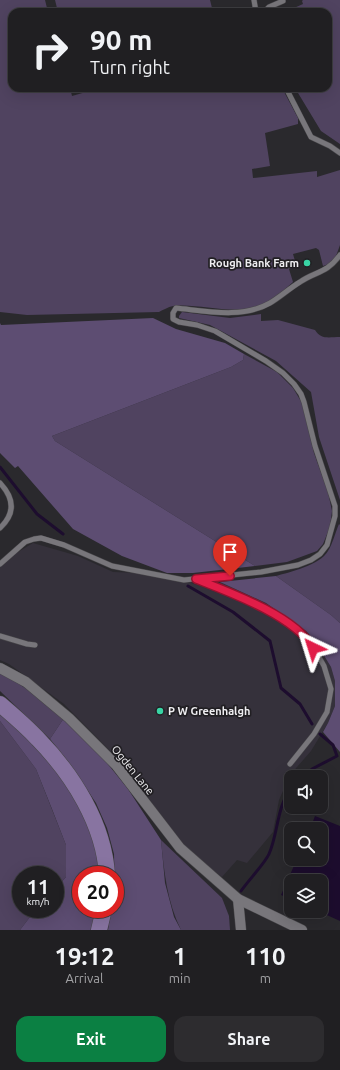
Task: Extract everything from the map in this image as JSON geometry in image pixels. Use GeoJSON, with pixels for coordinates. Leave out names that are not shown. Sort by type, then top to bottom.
{"type":"FeatureCollection","features":[{"type":"Feature","properties":{"kind":"main road"},"geometry":{"type":"LineString","coordinates":[[0,704],[38,738],[56,758],[88,808],[101,838],[106,866]]}},
{"type":"Feature","properties":{"kind":"main road"},"geometry":{"type":"LineString","coordinates":[[99,930],[102,918]]}},
{"type":"Feature","properties":{"kind":"street","name":"Ogden Lane"},"geometry":{"type":"LineString","coordinates":[[0,668],[26,682],[69,718],[116,765],[180,848],[238,899],[302,930]]}},
{"type":"Feature","properties":{"kind":"street"},"geometry":{"type":"LineString","coordinates":[[238,899],[241,930]]}},
{"type":"Feature","properties":{"kind":"lane"},"geometry":{"type":"LineString","coordinates":[[269,8],[283,1]]}},
{"type":"Feature","properties":{"kind":"lane"},"geometry":{"type":"LineString","coordinates":[[288,92],[311,137],[330,146],[340,153]]}},
{"type":"Feature","properties":{"kind":"lane"},"geometry":{"type":"LineString","coordinates":[[0,564],[25,542],[41,538],[64,545],[112,566],[184,580],[261,572],[298,565],[311,560],[320,554],[327,545],[335,516],[335,506],[315,446],[301,394],[283,373],[266,361],[214,331],[173,319],[173,313],[176,308],[230,313],[247,311],[263,306],[270,303],[301,281],[322,272],[334,263],[340,255]]}},
{"type":"Feature","properties":{"kind":"lane"},"geometry":{"type":"LineString","coordinates":[[0,483],[11,499],[12,509],[9,518],[0,528]]}},
{"type":"Feature","properties":{"kind":"lane"},"geometry":{"type":"LineString","coordinates":[[196,579],[246,599],[279,617],[308,638],[324,666],[330,689],[327,712],[314,734],[290,764]]}},
{"type":"Feature","properties":{"kind":"lane"},"geometry":{"type":"LineString","coordinates":[[0,636],[27,644],[36,645]]}},
{"type":"Feature","properties":{"kind":"shaded area"},"geometry":{"type":"Polygon","coordinates":[[[0,0],[45,0],[47,8],[8,8],[8,92],[71,92],[72,96],[86,92],[284,92],[298,118],[298,124],[265,133],[270,166],[252,169],[253,178],[317,171],[317,177],[340,170],[340,245],[335,259],[329,264],[323,266],[319,250],[316,248],[293,254],[297,268],[289,269],[293,282],[277,296],[266,303],[255,307],[232,310],[196,306],[171,306],[159,312],[27,315],[0,312],[0,0]]]}},
{"type":"Feature","properties":{"kind":"shaded area"},"geometry":{"type":"Polygon","coordinates":[[[55,0],[210,0],[212,8],[57,8],[55,0]]]}},
{"type":"Feature","properties":{"kind":"shaded area"},"geometry":{"type":"Polygon","coordinates":[[[340,0],[340,144],[321,131],[297,92],[332,92],[332,8],[294,8],[303,4],[302,1],[340,0]]]}},
{"type":"Feature","properties":{"kind":"shaded area"},"geometry":{"type":"Polygon","coordinates":[[[182,312],[230,318],[261,314],[261,321],[278,320],[315,330],[323,337],[340,337],[340,500],[319,437],[311,392],[276,361],[210,325],[179,318],[182,312]]]}},
{"type":"Feature","properties":{"kind":"shaded area"},"geometry":{"type":"Polygon","coordinates":[[[153,318],[176,329],[225,343],[244,354],[243,360],[231,367],[52,436],[55,441],[255,566],[193,573],[167,573],[122,556],[73,529],[18,466],[15,468],[0,453],[0,323],[1,325],[153,318]]]}},
{"type":"Feature","properties":{"kind":"shaded area"},"geometry":{"type":"Polygon","coordinates":[[[244,354],[277,372],[293,388],[302,403],[314,453],[328,492],[332,511],[330,527],[323,544],[317,551],[287,562],[255,566],[55,441],[52,436],[231,367],[243,360],[244,354]]]}},
{"type":"Feature","properties":{"kind":"shaded area"},"geometry":{"type":"Polygon","coordinates":[[[339,524],[340,623],[276,576],[312,564],[324,556],[331,545],[339,524]]]}},
{"type":"Feature","properties":{"kind":"shaded area"},"geometry":{"type":"Polygon","coordinates":[[[33,543],[78,556],[113,572],[141,573],[184,581],[216,590],[220,582],[266,603],[306,631],[315,641],[331,667],[335,681],[335,706],[328,723],[311,751],[294,770],[284,770],[284,789],[279,800],[273,832],[247,863],[237,860],[222,877],[188,852],[171,834],[135,776],[64,704],[9,664],[0,660],[0,567],[13,555],[33,543]]]}},
{"type":"Feature","properties":{"kind":"shaded area"},"geometry":{"type":"Polygon","coordinates":[[[276,576],[340,623],[340,752],[323,732],[335,706],[335,681],[331,667],[315,641],[306,631],[266,603],[220,582],[276,576]]]}},
{"type":"Feature","properties":{"kind":"shaded area"},"geometry":{"type":"Polygon","coordinates":[[[0,672],[41,698],[64,718],[50,739],[0,691],[0,672]]]}},
{"type":"Feature","properties":{"kind":"shaded area"},"geometry":{"type":"Polygon","coordinates":[[[0,707],[64,776],[97,837],[101,866],[72,866],[72,918],[95,918],[92,930],[20,930],[29,918],[64,918],[66,845],[36,769],[0,721],[0,707]]]}},
{"type":"Feature","properties":{"kind":"shaded area"},"geometry":{"type":"Polygon","coordinates":[[[64,718],[107,763],[128,789],[161,840],[165,883],[174,917],[181,930],[108,930],[110,918],[124,918],[124,866],[114,866],[114,854],[107,828],[96,803],[70,764],[50,739],[64,718]]]}},
{"type":"Feature","properties":{"kind":"shaded area"},"geometry":{"type":"Polygon","coordinates":[[[0,721],[36,769],[66,845],[66,877],[64,879],[64,866],[12,866],[12,918],[29,918],[20,930],[0,930],[0,721]]]}},
{"type":"Feature","properties":{"kind":"shaded area"},"geometry":{"type":"Polygon","coordinates":[[[315,816],[340,826],[340,921],[328,916],[328,874],[290,874],[294,866],[328,866],[328,822],[313,822],[315,816]]]}},
{"type":"Feature","properties":{"kind":"shaded area"},"geometry":{"type":"Polygon","coordinates":[[[161,840],[222,898],[229,916],[230,930],[181,930],[169,897],[161,840]]]}},
{"type":"Feature","properties":{"kind":"shaded area"},"geometry":{"type":"Polygon","coordinates":[[[284,888],[284,896],[281,895],[284,888]]]}},
{"type":"Feature","properties":{"kind":"waterway"},"geometry":{"type":"LineString","coordinates":[[0,467],[37,514],[63,534]]}},
{"type":"Feature","properties":{"kind":"waterway"},"geometry":{"type":"LineString","coordinates":[[188,586],[233,612],[270,641],[281,688],[300,704],[312,724]]}},
{"type":"Feature","properties":{"kind":"waterway"},"geometry":{"type":"LineString","coordinates":[[311,770],[337,756],[333,745],[320,734]]}},
{"type":"Feature","properties":{"kind":"waterway"},"geometry":{"type":"LineString","coordinates":[[241,891],[269,854],[284,801]]}},
{"type":"Feature","properties":{"kind":"place","name":"Rough Bank Farm"},"geometry":{"type":"Point","coordinates":[307,263]}},
{"type":"Feature","properties":{"kind":"place","name":"P W Greenhalgh"},"geometry":{"type":"Point","coordinates":[160,711]}},
{"type":"Feature","properties":{"kind":"route"},"geometry":{"type":"LineString","coordinates":[[230,576],[196,579],[246,599],[279,617],[308,638],[313,648]]}}]}
